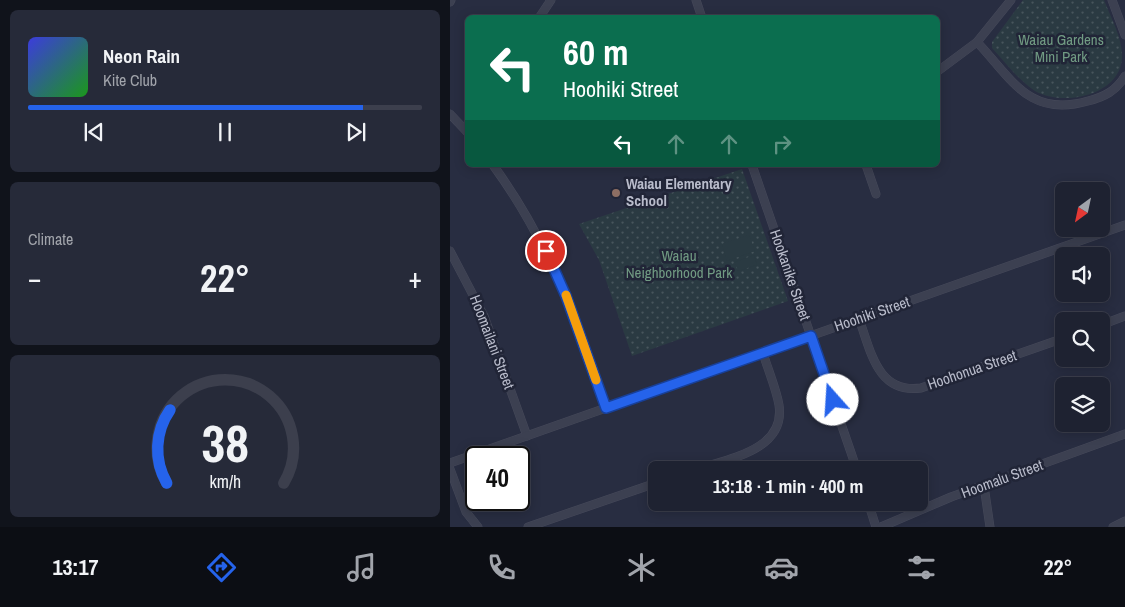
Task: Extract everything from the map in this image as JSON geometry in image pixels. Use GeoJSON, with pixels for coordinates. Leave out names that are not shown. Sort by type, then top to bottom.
{"type":"FeatureCollection","features":[{"type":"Feature","properties":{"kind":"street"},"geometry":{"type":"LineString","coordinates":[[542,15],[551,0]]}},
{"type":"Feature","properties":{"kind":"street"},"geometry":{"type":"LineString","coordinates":[[696,0],[701,15]]}},
{"type":"Feature","properties":{"kind":"street"},"geometry":{"type":"LineString","coordinates":[[940,69],[976,42],[1011,0]]}},
{"type":"Feature","properties":{"kind":"street"},"geometry":{"type":"LineString","coordinates":[[1112,0],[1125,35]]}},
{"type":"Feature","properties":{"kind":"street"},"geometry":{"type":"LineString","coordinates":[[976,42],[1024,93],[1050,105],[1066,106],[1102,97],[1114,90],[1125,76]]}},
{"type":"Feature","properties":{"kind":"street"},"geometry":{"type":"LineString","coordinates":[[450,114],[465,127]]}},
{"type":"Feature","properties":{"kind":"street"},"geometry":{"type":"LineString","coordinates":[[494,167],[527,217],[556,272],[606,408]]}},
{"type":"Feature","properties":{"kind":"street","name":"Hookanike Street"},"geometry":{"type":"LineString","coordinates":[[753,167],[854,461]]}},
{"type":"Feature","properties":{"kind":"street"},"geometry":{"type":"LineString","coordinates":[[867,167],[876,194]]}},
{"type":"Feature","properties":{"kind":"street","name":"Hoohiki Street"},"geometry":{"type":"LineString","coordinates":[[450,463],[1125,225]]}},
{"type":"Feature","properties":{"kind":"street","name":"Hoomailani Street"},"geometry":{"type":"LineString","coordinates":[[450,251],[484,316],[527,436]]}},
{"type":"Feature","properties":{"kind":"street"},"geometry":{"type":"LineString","coordinates":[[1110,321],[1125,316]]}},
{"type":"Feature","properties":{"kind":"street","name":"Hoohonua Street"},"geometry":{"type":"LineString","coordinates":[[860,319],[881,374],[897,386],[909,389],[922,388],[1055,341]]}},
{"type":"Feature","properties":{"kind":"street"},"geometry":{"type":"LineString","coordinates":[[720,461],[757,448],[768,440],[775,429],[779,415],[779,404],[763,353]]}},
{"type":"Feature","properties":{"kind":"street","name":"Hoomalu Street"},"geometry":{"type":"LineString","coordinates":[[882,527],[984,486],[1125,434]]}},
{"type":"Feature","properties":{"kind":"street"},"geometry":{"type":"LineString","coordinates":[[450,469],[466,512],[478,527]]}},
{"type":"Feature","properties":{"kind":"street"},"geometry":{"type":"LineString","coordinates":[[528,527],[648,486]]}},
{"type":"Feature","properties":{"kind":"street"},"geometry":{"type":"LineString","coordinates":[[984,486],[990,527]]}},
{"type":"Feature","properties":{"kind":"street"},"geometry":{"type":"LineString","coordinates":[[871,511],[876,527]]}},
{"type":"Feature","properties":{"kind":"street"},"geometry":{"type":"LineString","coordinates":[[1113,527],[1125,521]]}},
{"type":"Feature","properties":{"kind":"green space","name":"Waiau Gardens Mini Park"},"geometry":{"type":"Polygon","coordinates":[[[1023,0],[1104,0],[1121,43],[1122,51],[1119,71],[1111,81],[1101,89],[1088,95],[1074,98],[1046,96],[1023,82],[992,48],[992,42],[1023,0]]]}},
{"type":"Feature","properties":{"kind":"green space","name":"Waiau Neighborhood Park"},"geometry":{"type":"Polygon","coordinates":[[[742,169],[788,301],[632,356],[599,260],[579,224],[742,169]]]}},
{"type":"Feature","properties":{"kind":"green space"},"geometry":{"type":"Polygon","coordinates":[[[749,235],[755,251],[727,261],[722,244],[749,235]]]}},
{"type":"Feature","properties":{"kind":"green space"},"geometry":{"type":"Polygon","coordinates":[[[754,255],[757,265],[738,271],[735,262],[754,255]]]}},
{"type":"Feature","properties":{"kind":"slow traffic"},"geometry":{"type":"LineString","coordinates":[[566,295],[596,380]]}},
{"type":"Feature","properties":{"kind":"place","name":"Waiau Elementary School"},"geometry":{"type":"Point","coordinates":[616,193]}},
{"type":"Feature","properties":{"kind":"route"},"geometry":{"type":"LineString","coordinates":[[546,251],[566,296],[606,408],[811,336],[833,400]]}}]}
